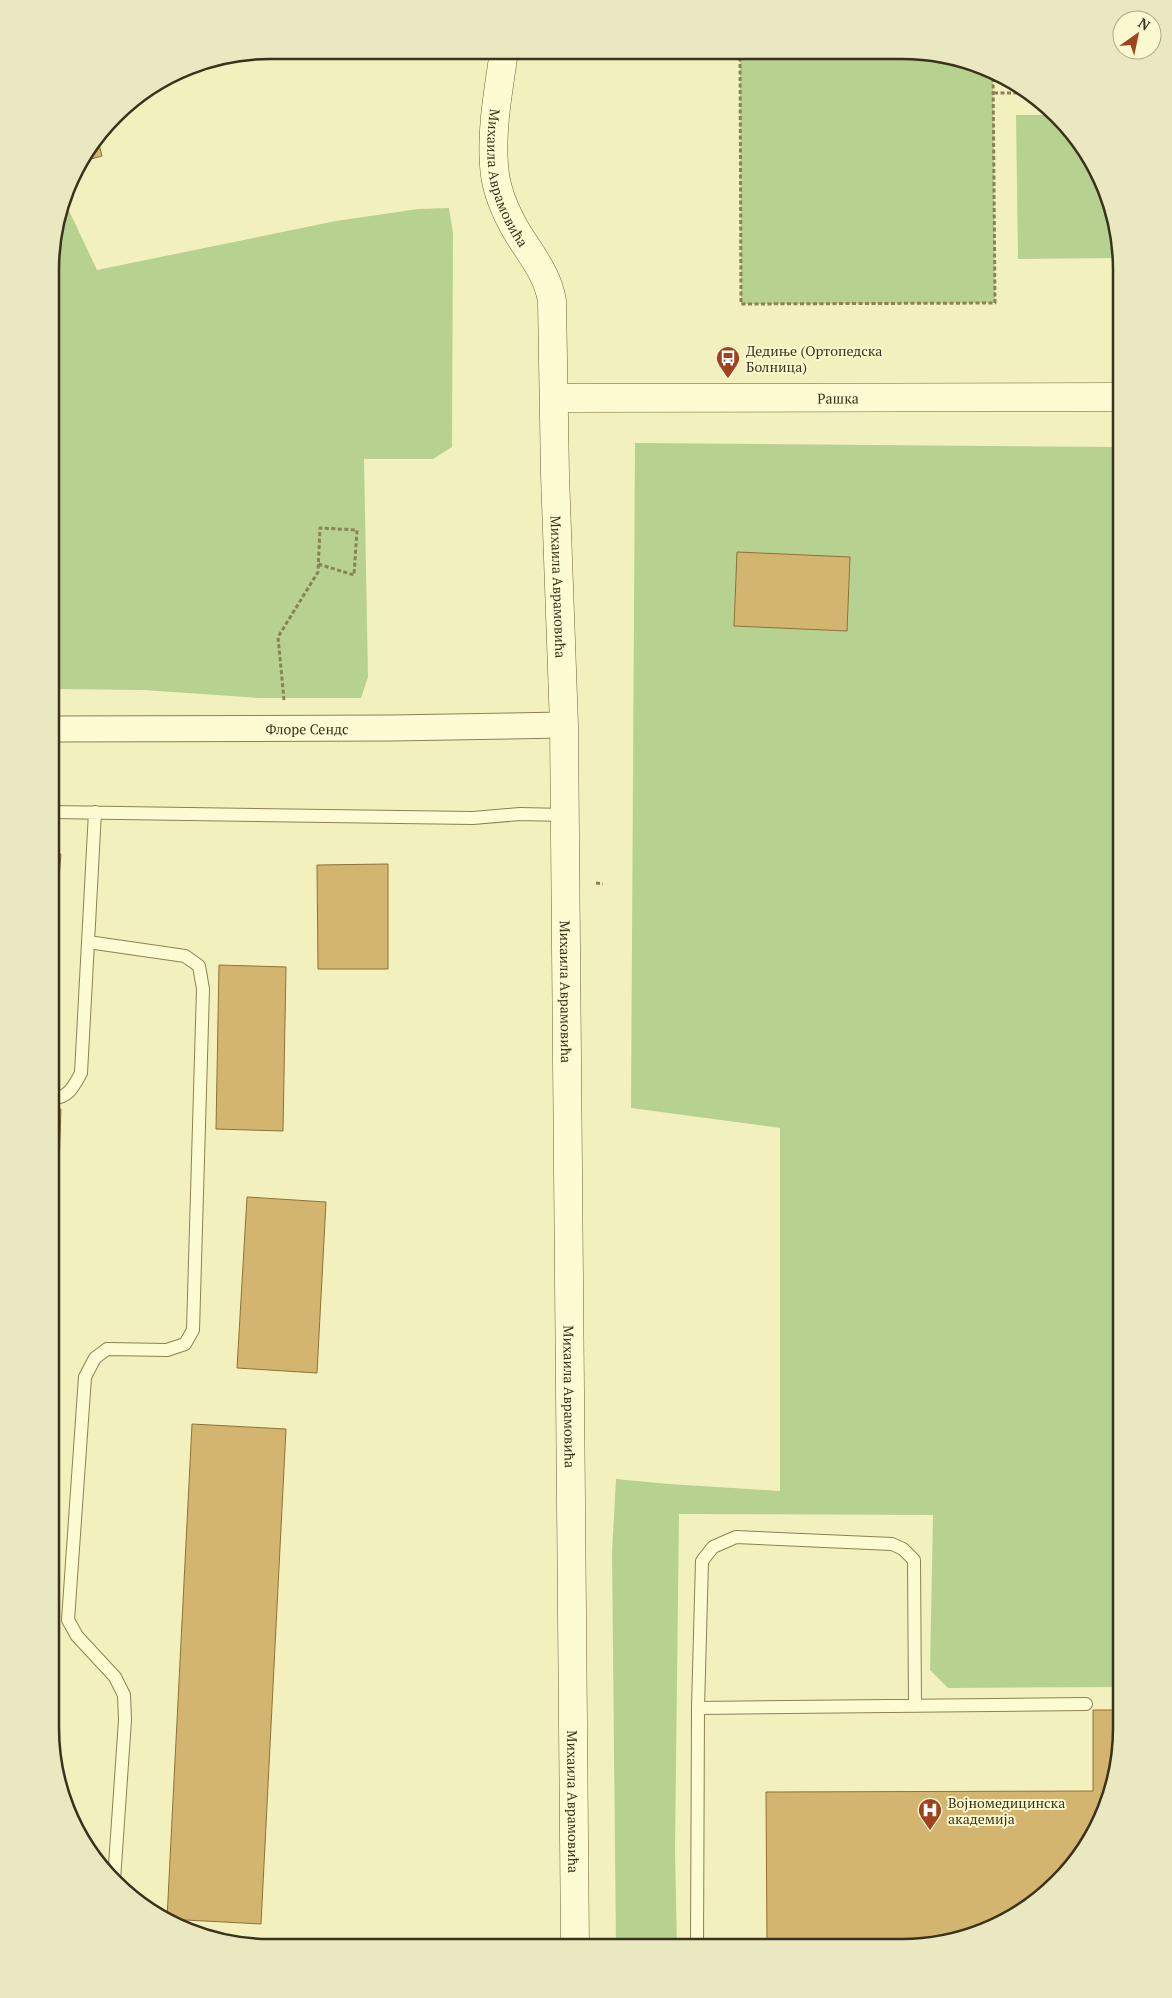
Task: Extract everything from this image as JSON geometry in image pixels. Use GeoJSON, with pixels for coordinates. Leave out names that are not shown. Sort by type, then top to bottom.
{"type":"FeatureCollection","features":[{"type":"Feature","properties":{"kind":"street","name":"Михаила Аврамовића"},"geometry":{"type":"LineString","coordinates":[[503,59],[497,109],[494,165],[497,184],[512,223],[544,273],[550,288],[552,301],[564,725],[575,1939]]}},
{"type":"Feature","properties":{"kind":"street","name":"Рашка"},"geometry":{"type":"LineString","coordinates":[[554,398],[1113,397]]}},
{"type":"Feature","properties":{"kind":"street","name":"Флоре Сендс"},"geometry":{"type":"LineString","coordinates":[[59,729],[564,725]]}},
{"type":"Feature","properties":{"kind":"lane"},"geometry":{"type":"LineString","coordinates":[[59,812],[473,818],[520,814],[564,815]]}},
{"type":"Feature","properties":{"kind":"lane"},"geometry":{"type":"LineString","coordinates":[[59,1098],[70,1093],[81,1073],[95,812]]}},
{"type":"Feature","properties":{"kind":"lane"},"geometry":{"type":"LineString","coordinates":[[88,942],[185,956],[198,966],[202,989],[193,1330],[186,1344],[167,1350],[107,1349],[95,1358],[85,1377],[68,1620],[77,1636],[115,1677],[124,1695],[125,1720],[115,1871]]}},
{"type":"Feature","properties":{"kind":"lane"},"geometry":{"type":"LineString","coordinates":[[697,1939],[698,1708],[702,1561],[713,1547],[736,1537],[892,1544],[903,1549],[914,1560],[915,1705]]}},
{"type":"Feature","properties":{"kind":"lane"},"geometry":{"type":"LineString","coordinates":[[698,1708],[1086,1704]]}},
{"type":"Feature","properties":{"kind":"path"},"geometry":{"type":"LineString","coordinates":[[740,59],[741,304],[995,303],[993,79]]}},
{"type":"Feature","properties":{"kind":"path"},"geometry":{"type":"LineString","coordinates":[[994,93],[1018,93]]}},
{"type":"Feature","properties":{"kind":"path"},"geometry":{"type":"LineString","coordinates":[[287,728],[278,636],[318,572],[318,564],[320,528],[357,530],[354,575],[318,564]]}},
{"type":"Feature","properties":{"kind":"green space"},"geometry":{"type":"Polygon","coordinates":[[[740,59],[916,59],[957,66],[993,79],[995,303],[741,304],[740,59]]]}},
{"type":"Feature","properties":{"kind":"green space"},"geometry":{"type":"Polygon","coordinates":[[[1016,115],[1045,115],[1070,141],[1092,176],[1106,215],[1113,258],[1018,259],[1016,115]]]}},
{"type":"Feature","properties":{"kind":"green space"},"geometry":{"type":"Polygon","coordinates":[[[68,208],[97,270],[336,221],[418,209],[449,208],[453,233],[452,447],[433,459],[364,459],[368,677],[361,698],[258,698],[144,690],[59,689],[59,256],[68,208]]]}},
{"type":"Feature","properties":{"kind":"green space"},"geometry":{"type":"Polygon","coordinates":[[[635,443],[1113,447],[1113,1687],[948,1688],[930,1670],[933,1515],[679,1514],[675,1850],[677,1939],[616,1939],[612,1552],[616,1479],[780,1491],[780,1128],[631,1108],[635,443]]]}},
{"type":"Feature","properties":{"kind":"building"},"geometry":{"type":"Polygon","coordinates":[[[99,145],[102,156],[90,159],[99,145]]]}},
{"type":"Feature","properties":{"kind":"building"},"geometry":{"type":"Polygon","coordinates":[[[737,552],[850,557],[847,631],[734,626],[737,552]]]}},
{"type":"Feature","properties":{"kind":"building"},"geometry":{"type":"Polygon","coordinates":[[[59,854],[61,854],[59,878],[59,854]]]}},
{"type":"Feature","properties":{"kind":"building"},"geometry":{"type":"Polygon","coordinates":[[[388,864],[388,969],[318,969],[317,865],[388,864]]]}},
{"type":"Feature","properties":{"kind":"building"},"geometry":{"type":"Polygon","coordinates":[[[219,965],[286,967],[283,1131],[216,1129],[219,965]]]}},
{"type":"Feature","properties":{"kind":"building"},"geometry":{"type":"Polygon","coordinates":[[[59,1109],[61,1109],[59,1167],[59,1109]]]}},
{"type":"Feature","properties":{"kind":"building"},"geometry":{"type":"Polygon","coordinates":[[[247,1197],[326,1202],[317,1373],[237,1368],[247,1197]]]}},
{"type":"Feature","properties":{"kind":"building"},"geometry":{"type":"Polygon","coordinates":[[[192,1424],[286,1429],[261,1924],[180,1920],[167,1913],[192,1424]]]}},
{"type":"Feature","properties":{"kind":"building","name":"Војномедицинска академија"},"geometry":{"type":"Polygon","coordinates":[[[1093,1710],[1113,1710],[1113,1742],[1109,1769],[1102,1796],[1092,1822],[1070,1857],[1041,1887],[1020,1904],[996,1918],[970,1928],[916,1939],[767,1939],[766,1792],[1093,1791],[1093,1710]]]}},
{"type":"Feature","properties":{"kind":"place","name":"Дедиње (Ортопедска Болница)"},"geometry":{"type":"Point","coordinates":[728,379]}},
{"type":"Feature","properties":{"kind":"place","name":"Војномедицинска академија"},"geometry":{"type":"Point","coordinates":[930,1831]}}]}
